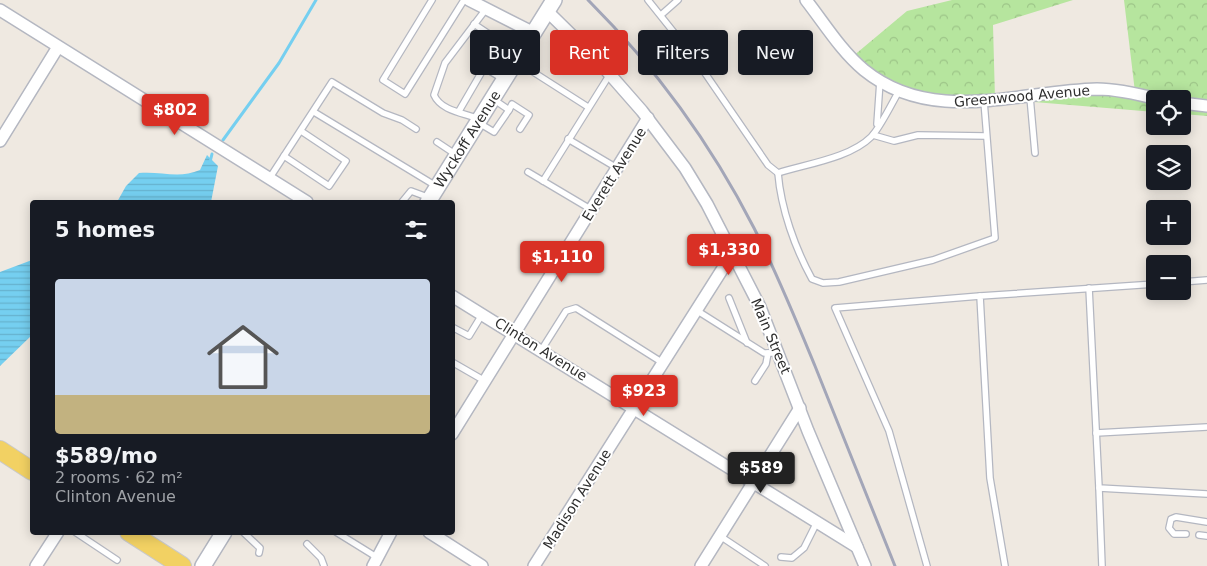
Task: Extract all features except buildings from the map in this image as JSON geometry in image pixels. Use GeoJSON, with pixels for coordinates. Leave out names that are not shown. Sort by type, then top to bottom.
{"type":"FeatureCollection","features":[{"type":"Feature","properties":{"kind":"main road","name":"Wyckoff Avenue"},"geometry":{"type":"LineString","coordinates":[[536,30],[551,6]]}},
{"type":"Feature","properties":{"kind":"main road","name":"Wyckoff Avenue"},"geometry":{"type":"LineString","coordinates":[[432,196],[507,75]]}},
{"type":"Feature","properties":{"kind":"main road"},"geometry":{"type":"LineString","coordinates":[[0,450],[30,470]]}},
{"type":"Feature","properties":{"kind":"main road"},"geometry":{"type":"LineString","coordinates":[[134,535],[182,566]]}},
{"type":"Feature","properties":{"kind":"main road"},"geometry":{"type":"LineString","coordinates":[[203,566],[222,535]]}},
{"type":"Feature","properties":{"kind":"street","name":"Greenwood Avenue"},"geometry":{"type":"LineString","coordinates":[[806,0],[850,56],[880,81],[899,91],[927,100],[944,102],[984,101],[1099,89],[1146,97]]}},
{"type":"Feature","properties":{"kind":"street"},"geometry":{"type":"LineString","coordinates":[[478,3],[528,30]]}},
{"type":"Feature","properties":{"kind":"street","name":"Main Street"},"geometry":{"type":"LineString","coordinates":[[551,6],[572,30]]}},
{"type":"Feature","properties":{"kind":"street"},"geometry":{"type":"LineString","coordinates":[[3,12],[304,200]]}},
{"type":"Feature","properties":{"kind":"street"},"geometry":{"type":"LineString","coordinates":[[0,141],[58,47]]}},
{"type":"Feature","properties":{"kind":"street","name":"Main Street"},"geometry":{"type":"LineString","coordinates":[[611,75],[648,118],[703,197],[760,307],[773,353],[800,408],[865,566]]}},
{"type":"Feature","properties":{"kind":"street"},"geometry":{"type":"LineString","coordinates":[[1191,105],[1207,106]]}},
{"type":"Feature","properties":{"kind":"street","name":"Everett Avenue"},"geometry":{"type":"LineString","coordinates":[[455,429],[648,118]]}},
{"type":"Feature","properties":{"kind":"street","name":"Madison Avenue"},"geometry":{"type":"LineString","coordinates":[[534,566],[732,254]]}},
{"type":"Feature","properties":{"kind":"street","name":"Clinton Avenue"},"geometry":{"type":"LineString","coordinates":[[455,298],[542,349],[857,547]]}},
{"type":"Feature","properties":{"kind":"street"},"geometry":{"type":"LineString","coordinates":[[701,566],[800,408]]}},
{"type":"Feature","properties":{"kind":"street"},"geometry":{"type":"LineString","coordinates":[[36,566],[56,535]]}},
{"type":"Feature","properties":{"kind":"street"},"geometry":{"type":"LineString","coordinates":[[375,562],[389,535]]}},
{"type":"Feature","properties":{"kind":"street"},"geometry":{"type":"LineString","coordinates":[[434,535],[482,566]]}},
{"type":"Feature","properties":{"kind":"lane"},"geometry":{"type":"LineString","coordinates":[[432,0],[383,80],[405,94],[464,0]]}},
{"type":"Feature","properties":{"kind":"lane"},"geometry":{"type":"LineString","coordinates":[[648,0],[696,60],[768,165],[778,173],[788,220],[802,261],[812,279],[823,283],[839,282],[933,260],[995,238],[984,101]]}},
{"type":"Feature","properties":{"kind":"lane"},"geometry":{"type":"LineString","coordinates":[[661,15],[678,0]]}},
{"type":"Feature","properties":{"kind":"lane"},"geometry":{"type":"LineString","coordinates":[[478,3],[474,24],[445,63],[435,87],[434,95],[443,107],[459,110],[478,120],[494,132],[512,104],[529,115],[520,130]]}},
{"type":"Feature","properties":{"kind":"lane"},"geometry":{"type":"LineString","coordinates":[[474,24],[483,30]]}},
{"type":"Feature","properties":{"kind":"lane"},"geometry":{"type":"LineString","coordinates":[[459,110],[481,75]]}},
{"type":"Feature","properties":{"kind":"lane"},"geometry":{"type":"LineString","coordinates":[[496,75],[504,80]]}},
{"type":"Feature","properties":{"kind":"lane"},"geometry":{"type":"LineString","coordinates":[[538,75],[588,107]]}},
{"type":"Feature","properties":{"kind":"lane"},"geometry":{"type":"LineString","coordinates":[[543,181],[568,138],[609,75]]}},
{"type":"Feature","properties":{"kind":"lane"},"geometry":{"type":"LineString","coordinates":[[877,126],[880,81]]}},
{"type":"Feature","properties":{"kind":"lane"},"geometry":{"type":"LineString","coordinates":[[269,179],[332,82],[383,113],[402,120],[416,129]]}},
{"type":"Feature","properties":{"kind":"lane"},"geometry":{"type":"LineString","coordinates":[[778,173],[850,152],[873,135],[899,91]]}},
{"type":"Feature","properties":{"kind":"lane"},"geometry":{"type":"LineString","coordinates":[[1030,97],[1036,153]]}},
{"type":"Feature","properties":{"kind":"lane"},"geometry":{"type":"LineString","coordinates":[[492,99],[508,110]]}},
{"type":"Feature","properties":{"kind":"lane"},"geometry":{"type":"LineString","coordinates":[[314,112],[432,196]]}},
{"type":"Feature","properties":{"kind":"lane"},"geometry":{"type":"LineString","coordinates":[[284,156],[329,186],[346,161],[301,132]]}},
{"type":"Feature","properties":{"kind":"lane"},"geometry":{"type":"LineString","coordinates":[[873,135],[894,141],[918,135],[986,136]]}},
{"type":"Feature","properties":{"kind":"lane"},"geometry":{"type":"LineString","coordinates":[[568,138],[618,168]]}},
{"type":"Feature","properties":{"kind":"lane"},"geometry":{"type":"LineString","coordinates":[[437,142],[457,156]]}},
{"type":"Feature","properties":{"kind":"lane"},"geometry":{"type":"LineString","coordinates":[[528,172],[592,210]]}},
{"type":"Feature","properties":{"kind":"lane"},"geometry":{"type":"LineString","coordinates":[[404,200],[411,191],[432,196]]}},
{"type":"Feature","properties":{"kind":"lane"},"geometry":{"type":"LineString","coordinates":[[1191,281],[1207,280]]}},
{"type":"Feature","properties":{"kind":"lane"},"geometry":{"type":"LineString","coordinates":[[927,566],[889,431],[835,308],[1146,285]]}},
{"type":"Feature","properties":{"kind":"lane"},"geometry":{"type":"LineString","coordinates":[[1089,288],[1102,566]]}},
{"type":"Feature","properties":{"kind":"lane"},"geometry":{"type":"LineString","coordinates":[[980,296],[990,478],[1005,566]]}},
{"type":"Feature","properties":{"kind":"lane"},"geometry":{"type":"LineString","coordinates":[[729,298],[747,343]]}},
{"type":"Feature","properties":{"kind":"lane"},"geometry":{"type":"LineString","coordinates":[[542,349],[566,311],[576,308],[663,363]]}},
{"type":"Feature","properties":{"kind":"lane"},"geometry":{"type":"LineString","coordinates":[[696,310],[747,343],[773,353],[755,381]]}},
{"type":"Feature","properties":{"kind":"lane"},"geometry":{"type":"LineString","coordinates":[[455,329],[469,336],[483,313]]}},
{"type":"Feature","properties":{"kind":"lane"},"geometry":{"type":"LineString","coordinates":[[455,364],[486,382]]}},
{"type":"Feature","properties":{"kind":"lane"},"geometry":{"type":"LineString","coordinates":[[1096,433],[1207,427]]}},
{"type":"Feature","properties":{"kind":"lane"},"geometry":{"type":"LineString","coordinates":[[1099,488],[1207,494]]}},
{"type":"Feature","properties":{"kind":"lane"},"geometry":{"type":"LineString","coordinates":[[1186,534],[1174,534],[1169,528],[1171,518],[1176,517],[1207,522]]}},
{"type":"Feature","properties":{"kind":"lane"},"geometry":{"type":"LineString","coordinates":[[781,557],[792,558],[804,548],[817,522]]}},
{"type":"Feature","properties":{"kind":"lane"},"geometry":{"type":"LineString","coordinates":[[79,535],[116,560]]}},
{"type":"Feature","properties":{"kind":"lane"},"geometry":{"type":"LineString","coordinates":[[246,535],[260,548],[259,553]]}},
{"type":"Feature","properties":{"kind":"lane"},"geometry":{"type":"LineString","coordinates":[[340,535],[375,562]]}},
{"type":"Feature","properties":{"kind":"lane"},"geometry":{"type":"LineString","coordinates":[[1199,535],[1207,536]]}},
{"type":"Feature","properties":{"kind":"lane"},"geometry":{"type":"LineString","coordinates":[[720,536],[765,566]]}},
{"type":"Feature","properties":{"kind":"lane"},"geometry":{"type":"LineString","coordinates":[[307,544],[321,558],[324,566]]}},
{"type":"Feature","properties":{"kind":"green space"},"geometry":{"type":"Polygon","coordinates":[[[952,0],[1073,0],[993,25],[995,99],[901,91],[852,57],[907,11],[952,0]]]}},
{"type":"Feature","properties":{"kind":"green space"},"geometry":{"type":"Polygon","coordinates":[[[1124,0],[1207,0],[1207,116],[1191,115],[1191,90],[1146,90],[1146,111],[1009,100],[1135,92],[1124,0]]]}},
{"type":"Feature","properties":{"kind":"water"},"geometry":{"type":"Polygon","coordinates":[[[207,155],[218,166],[211,200],[118,200],[126,186],[139,173],[185,174],[200,170],[207,155]]]}},
{"type":"Feature","properties":{"kind":"water"},"geometry":{"type":"Polygon","coordinates":[[[30,261],[30,337],[0,366],[0,272],[30,261]]]}},
{"type":"Feature","properties":{"kind":"waterway"},"geometry":{"type":"LineString","coordinates":[[223,140],[279,63],[316,0]]}},
{"type":"Feature","properties":{"kind":"waterway"},"geometry":{"type":"LineString","coordinates":[[210,162],[212,154]]}},
{"type":"Feature","properties":{"kind":"railway"},"geometry":{"type":"LineString","coordinates":[[588,0],[659,79],[719,166],[754,228],[815,366],[895,566]]}}]}
